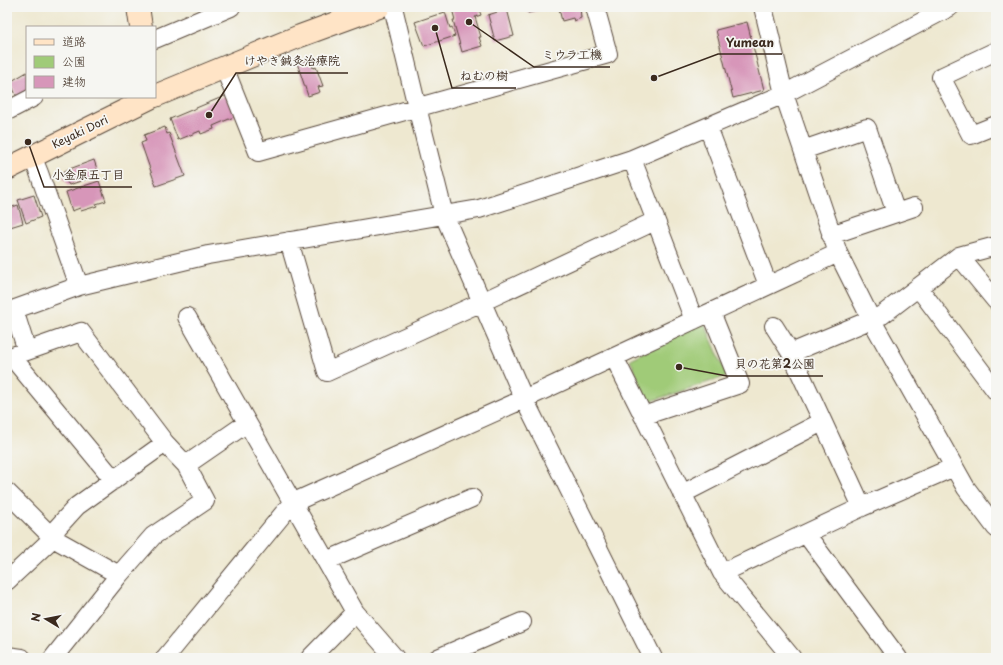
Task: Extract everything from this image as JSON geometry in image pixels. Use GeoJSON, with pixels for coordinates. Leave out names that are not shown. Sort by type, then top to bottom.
{"type":"FeatureCollection","features":[{"type":"Feature","properties":{"kind":"street"},"geometry":{"type":"LineString","coordinates":[[138,7],[141,26]]}},
{"type":"Feature","properties":{"kind":"street"},"geometry":{"type":"LineString","coordinates":[[156,39],[231,7]]}},
{"type":"Feature","properties":{"kind":"street","name":"Keyaki Dori"},"geometry":{"type":"LineString","coordinates":[[156,96],[300,36],[379,7]]}},
{"type":"Feature","properties":{"kind":"street"},"geometry":{"type":"LineString","coordinates":[[393,7],[444,215],[524,399],[653,658]]}},
{"type":"Feature","properties":{"kind":"street"},"geometry":{"type":"LineString","coordinates":[[224,67],[258,152],[608,54],[596,7]]}},
{"type":"Feature","properties":{"kind":"street"},"geometry":{"type":"LineString","coordinates":[[763,7],[784,94],[838,253],[871,319],[966,488],[996,528]]}},
{"type":"Feature","properties":{"kind":"street"},"geometry":{"type":"LineString","coordinates":[[114,480],[15,355],[11,311],[79,286],[208,255],[479,209],[632,159],[708,127],[784,94],[950,7]]}},
{"type":"Feature","properties":{"kind":"street"},"geometry":{"type":"LineString","coordinates":[[996,51],[941,77],[971,135],[996,125]]}},
{"type":"Feature","properties":{"kind":"street"},"geometry":{"type":"LineString","coordinates":[[7,111],[32,98]]}},
{"type":"Feature","properties":{"kind":"street","name":"Keyaki Dori"},"geometry":{"type":"LineString","coordinates":[[7,169],[151,98]]}},
{"type":"Feature","properties":{"kind":"street"},"geometry":{"type":"LineString","coordinates":[[708,127],[768,285]]}},
{"type":"Feature","properties":{"kind":"street"},"geometry":{"type":"LineString","coordinates":[[803,150],[867,128],[896,213]]}},
{"type":"Feature","properties":{"kind":"street"},"geometry":{"type":"LineString","coordinates":[[32,156],[79,286]]}},
{"type":"Feature","properties":{"kind":"street"},"geometry":{"type":"LineString","coordinates":[[632,159],[694,320]]}},
{"type":"Feature","properties":{"kind":"street"},"geometry":{"type":"LineString","coordinates":[[831,235],[914,207]]}},
{"type":"Feature","properties":{"kind":"street"},"geometry":{"type":"LineString","coordinates":[[289,241],[328,372],[655,221]]}},
{"type":"Feature","properties":{"kind":"street"},"geometry":{"type":"LineString","coordinates":[[791,353],[882,314],[959,256],[996,246]]}},
{"type":"Feature","properties":{"kind":"street"},"geometry":{"type":"LineString","coordinates":[[165,658],[292,503],[524,399],[838,253]]}},
{"type":"Feature","properties":{"kind":"street"},"geometry":{"type":"LineString","coordinates":[[959,256],[996,301]]}},
{"type":"Feature","properties":{"kind":"street"},"geometry":{"type":"LineString","coordinates":[[918,287],[996,392]]}},
{"type":"Feature","properties":{"kind":"street"},"geometry":{"type":"LineString","coordinates":[[643,416],[740,384],[711,312]]}},
{"type":"Feature","properties":{"kind":"street"},"geometry":{"type":"LineString","coordinates":[[187,316],[355,612],[395,658]]}},
{"type":"Feature","properties":{"kind":"street"},"geometry":{"type":"LineString","coordinates":[[774,326],[791,353],[862,507]]}},
{"type":"Feature","properties":{"kind":"street"},"geometry":{"type":"LineString","coordinates":[[15,355],[81,332],[165,443],[186,465],[205,501],[153,536],[54,658]]}},
{"type":"Feature","properties":{"kind":"street"},"geometry":{"type":"LineString","coordinates":[[614,357],[722,573],[792,658]]}},
{"type":"Feature","properties":{"kind":"street"},"geometry":{"type":"LineString","coordinates":[[682,494],[822,422]]}},
{"type":"Feature","properties":{"kind":"street"},"geometry":{"type":"LineString","coordinates":[[186,465],[247,423]]}},
{"type":"Feature","properties":{"kind":"street"},"geometry":{"type":"LineString","coordinates":[[7,581],[53,538],[57,528],[77,506],[165,443]]}},
{"type":"Feature","properties":{"kind":"street"},"geometry":{"type":"LineString","coordinates":[[722,573],[862,507],[954,467]]}},
{"type":"Feature","properties":{"kind":"street"},"geometry":{"type":"LineString","coordinates":[[7,492],[53,538],[119,576]]}},
{"type":"Feature","properties":{"kind":"street"},"geometry":{"type":"LineString","coordinates":[[326,561],[472,498]]}},
{"type":"Feature","properties":{"kind":"street"},"geometry":{"type":"LineString","coordinates":[[806,534],[898,658]]}},
{"type":"Feature","properties":{"kind":"street"},"geometry":{"type":"LineString","coordinates":[[310,658],[355,612]]}},
{"type":"Feature","properties":{"kind":"street"},"geometry":{"type":"LineString","coordinates":[[438,658],[522,622]]}},
{"type":"Feature","properties":{"kind":"street"},"geometry":{"type":"LineString","coordinates":[[7,656],[22,658]]}},
{"type":"Feature","properties":{"kind":"green space"},"geometry":{"type":"Polygon","coordinates":[[[704,322],[727,376],[648,402],[630,359],[704,322]]]}},
{"type":"Feature","properties":{"kind":"building"},"geometry":{"type":"Polygon","coordinates":[[[458,7],[478,7],[481,15],[475,17],[482,46],[462,52],[453,20],[455,20],[452,9],[458,7]]]}},
{"type":"Feature","properties":{"kind":"building"},"geometry":{"type":"Polygon","coordinates":[[[526,7],[544,7],[545,9],[528,13],[526,7]]]}},
{"type":"Feature","properties":{"kind":"building"},"geometry":{"type":"Polygon","coordinates":[[[561,7],[580,7],[581,18],[574,21],[573,18],[562,21],[559,9],[561,9],[561,7]]]}},
{"type":"Feature","properties":{"kind":"building"},"geometry":{"type":"Polygon","coordinates":[[[507,9],[514,36],[495,41],[488,15],[507,9]]]}},
{"type":"Feature","properties":{"kind":"building"},"geometry":{"type":"Polygon","coordinates":[[[445,12],[450,28],[452,27],[455,36],[424,46],[415,22],[445,12]]]}},
{"type":"Feature","properties":{"kind":"building"},"geometry":{"type":"Polygon","coordinates":[[[747,22],[764,90],[733,98],[716,30],[747,22]]]}},
{"type":"Feature","properties":{"kind":"building"},"geometry":{"type":"Polygon","coordinates":[[[311,59],[313,68],[316,67],[323,86],[318,87],[320,92],[308,96],[297,63],[311,59]]]}},
{"type":"Feature","properties":{"kind":"building"},"geometry":{"type":"Polygon","coordinates":[[[26,73],[26,92],[17,97],[10,82],[26,73]]]}},
{"type":"Feature","properties":{"kind":"building"},"geometry":{"type":"Polygon","coordinates":[[[227,95],[236,116],[213,126],[214,129],[201,134],[200,131],[178,140],[170,119],[227,95]]]}},
{"type":"Feature","properties":{"kind":"building"},"geometry":{"type":"Polygon","coordinates":[[[165,127],[167,134],[169,133],[185,176],[156,186],[141,143],[146,141],[144,135],[165,127]]]}},
{"type":"Feature","properties":{"kind":"building"},"geometry":{"type":"Polygon","coordinates":[[[94,160],[99,175],[69,185],[64,178],[64,171],[94,160]]]}},
{"type":"Feature","properties":{"kind":"building"},"geometry":{"type":"Polygon","coordinates":[[[99,181],[106,201],[96,204],[97,206],[81,211],[80,208],[72,211],[66,192],[99,181]]]}},
{"type":"Feature","properties":{"kind":"building"},"geometry":{"type":"Polygon","coordinates":[[[34,195],[41,217],[26,223],[18,200],[34,195]]]}},
{"type":"Feature","properties":{"kind":"building"},"geometry":{"type":"Polygon","coordinates":[[[18,205],[23,223],[7,228],[7,209],[18,205]]]}},
{"type":"Feature","properties":{"kind":"place","name":"ミウラ工機"},"geometry":{"type":"Point","coordinates":[469,22]}},
{"type":"Feature","properties":{"kind":"place","name":"ねむの樹"},"geometry":{"type":"Point","coordinates":[435,28]}},
{"type":"Feature","properties":{"kind":"place","name":"Yumean"},"geometry":{"type":"Point","coordinates":[654,78]}},
{"type":"Feature","properties":{"kind":"place","name":"けやき鍼灸治療院"},"geometry":{"type":"Point","coordinates":[209,115]}},
{"type":"Feature","properties":{"kind":"place","name":"小金原五丁目"},"geometry":{"type":"Point","coordinates":[28,142]}},
{"type":"Feature","properties":{"kind":"place","name":"貝の花第2公園"},"geometry":{"type":"Point","coordinates":[679,367]}}]}
